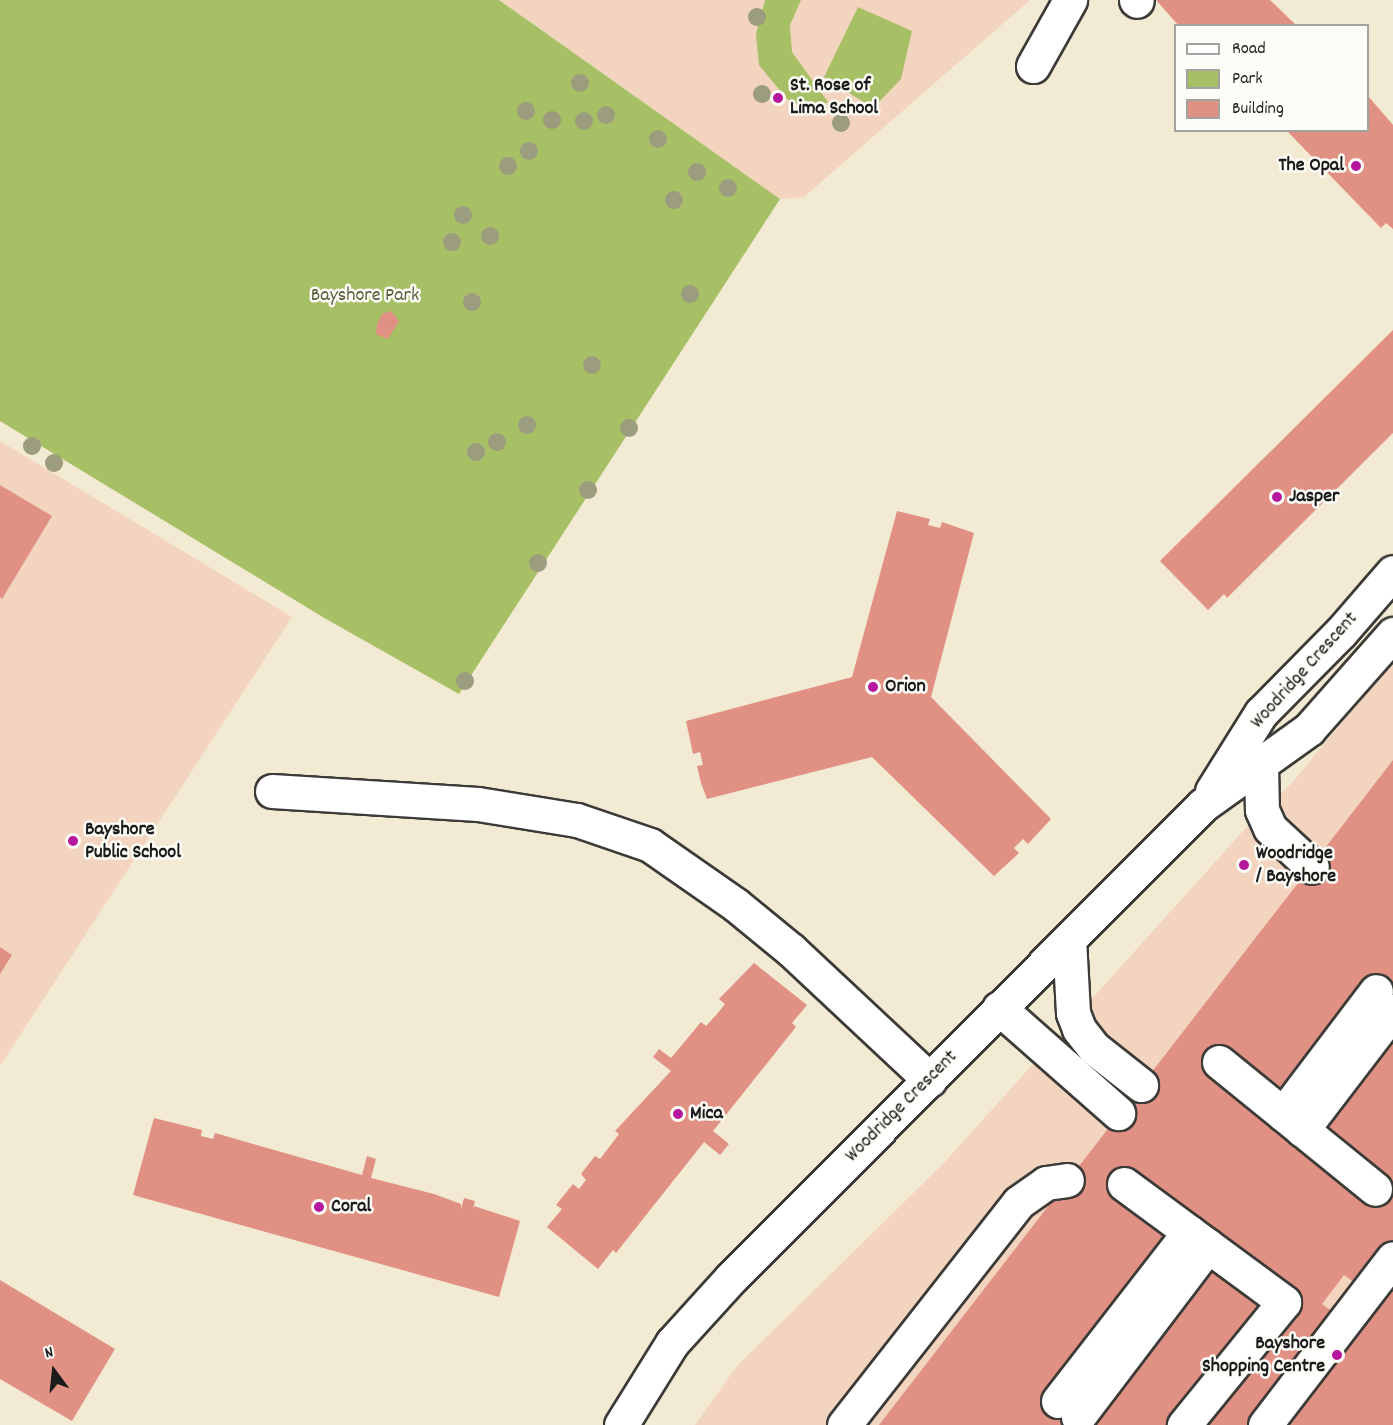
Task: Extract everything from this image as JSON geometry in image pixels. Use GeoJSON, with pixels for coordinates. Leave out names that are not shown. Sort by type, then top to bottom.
{"type":"FeatureCollection","features":[{"type":"Feature","properties":{"kind":"street"},"geometry":{"type":"LineString","coordinates":[[1033,66],[1070,0]]}},
{"type":"Feature","properties":{"kind":"street","name":"Woodridge Crescent"},"geometry":{"type":"LineString","coordinates":[[1203,805],[1261,713],[1341,632],[1393,572]]}},
{"type":"Feature","properties":{"kind":"street","name":"Woodridge Crescent"},"geometry":{"type":"LineString","coordinates":[[621,1425],[642,1388],[699,1311],[1203,805],[1309,729],[1393,634]]}},
{"type":"Feature","properties":{"kind":"street"},"geometry":{"type":"LineString","coordinates":[[1261,764],[1262,810],[1270,828],[1312,867]]}},
{"type":"Feature","properties":{"kind":"street"},"geometry":{"type":"LineString","coordinates":[[272,791],[478,804],[577,820],[650,845],[736,905],[791,950],[930,1080]]}},
{"type":"Feature","properties":{"kind":"street"},"geometry":{"type":"LineString","coordinates":[[1069,939],[1073,1013],[1079,1029],[1094,1048],[1141,1085]]}},
{"type":"Feature","properties":{"kind":"street"},"geometry":{"type":"LineString","coordinates":[[1292,1122],[1385,1001]]}},
{"type":"Feature","properties":{"kind":"street"},"geometry":{"type":"LineString","coordinates":[[999,1008],[1118,1113]]}},
{"type":"Feature","properties":{"kind":"street"},"geometry":{"type":"LineString","coordinates":[[1219,1062],[1375,1189]]}},
{"type":"Feature","properties":{"kind":"street"},"geometry":{"type":"LineString","coordinates":[[844,1425],[1020,1202],[1046,1183],[1067,1180]]}},
{"type":"Feature","properties":{"kind":"street"},"geometry":{"type":"LineString","coordinates":[[1124,1184],[1284,1302],[1184,1425]]}},
{"type":"Feature","properties":{"kind":"street"},"geometry":{"type":"LineString","coordinates":[[1068,1409],[1198,1239]]}},
{"type":"Feature","properties":{"kind":"street"},"geometry":{"type":"LineString","coordinates":[[1265,1425],[1393,1258]]}},
{"type":"Feature","properties":{"kind":"shaded area","name":"St. Rose of Lima School"},"geometry":{"type":"Polygon","coordinates":[[[500,0],[1030,0],[804,197],[780,199],[500,0]]]}},
{"type":"Feature","properties":{"kind":"shaded area","name":"Bayshore Public School"},"geometry":{"type":"Polygon","coordinates":[[[0,441],[292,617],[0,1066],[0,441]]]}},
{"type":"Feature","properties":{"kind":"shaded area"},"geometry":{"type":"Polygon","coordinates":[[[1393,660],[1393,1425],[695,1425],[737,1366],[943,1164],[1262,810],[1292,783],[1393,660]]]}},
{"type":"Feature","properties":{"kind":"green space","name":"Bayshore Park"},"geometry":{"type":"Polygon","coordinates":[[[0,0],[499,0],[780,199],[459,694],[326,619],[0,421],[0,0]]]}},
{"type":"Feature","properties":{"kind":"green space"},"geometry":{"type":"Polygon","coordinates":[[[765,0],[801,0],[790,25],[792,52],[828,102],[812,111],[787,99],[759,65],[756,34],[765,0]]]}},
{"type":"Feature","properties":{"kind":"green space"},"geometry":{"type":"Polygon","coordinates":[[[858,7],[912,31],[901,79],[873,108],[824,77],[858,7]]]}},
{"type":"Feature","properties":{"kind":"building"},"geometry":{"type":"Polygon","coordinates":[[[1156,0],[1270,0],[1295,24],[1177,24],[1156,0]]]}},
{"type":"Feature","properties":{"kind":"building","name":"The Opal"},"geometry":{"type":"Polygon","coordinates":[[[1369,97],[1393,125],[1393,229],[1386,223],[1381,228],[1288,132],[1369,132],[1369,97]]]}},
{"type":"Feature","properties":{"kind":"building"},"geometry":{"type":"Polygon","coordinates":[[[391,311],[399,321],[388,339],[376,334],[377,324],[382,314],[391,311]]]}},
{"type":"Feature","properties":{"kind":"building","name":"Jasper"},"geometry":{"type":"Polygon","coordinates":[[[1393,330],[1393,433],[1227,598],[1224,594],[1208,610],[1160,561],[1393,330]]]}},
{"type":"Feature","properties":{"kind":"building"},"geometry":{"type":"Polygon","coordinates":[[[0,485],[52,516],[2,599],[0,597],[0,485]]]}},
{"type":"Feature","properties":{"kind":"building","name":"Orion"},"geometry":{"type":"Polygon","coordinates":[[[897,511],[930,519],[928,525],[940,528],[942,522],[974,533],[931,697],[1051,819],[1028,844],[1023,839],[1014,848],[1019,853],[994,876],[872,757],[707,799],[697,766],[703,765],[700,752],[693,754],[686,721],[852,677],[897,511]]]}},
{"type":"Feature","properties":{"kind":"building"},"geometry":{"type":"Polygon","coordinates":[[[1393,760],[1393,1245],[1361,1287],[1344,1275],[1322,1304],[1361,1332],[1393,1289],[1393,1425],[879,1425],[1393,760]]]}},
{"type":"Feature","properties":{"kind":"building"},"geometry":{"type":"Polygon","coordinates":[[[0,947],[12,955],[0,974],[0,947]]]}},
{"type":"Feature","properties":{"kind":"building","name":"Mica"},"geometry":{"type":"Polygon","coordinates":[[[754,963],[807,1005],[792,1023],[796,1027],[713,1131],[729,1144],[720,1155],[704,1142],[616,1253],[613,1250],[598,1269],[547,1227],[562,1209],[556,1205],[573,1184],[579,1189],[586,1180],[581,1174],[595,1156],[600,1159],[619,1134],[615,1131],[671,1071],[653,1057],[659,1049],[671,1058],[701,1022],[706,1026],[717,1014],[725,1004],[719,999],[754,963]]]}},
{"type":"Feature","properties":{"kind":"building","name":"Coral"},"geometry":{"type":"Polygon","coordinates":[[[154,1118],[202,1130],[201,1136],[213,1139],[215,1133],[362,1175],[367,1156],[376,1159],[371,1178],[434,1194],[461,1204],[461,1209],[464,1198],[475,1201],[472,1212],[474,1206],[520,1221],[499,1297],[133,1195],[154,1118]]]}},
{"type":"Feature","properties":{"kind":"building"},"geometry":{"type":"Polygon","coordinates":[[[0,1280],[115,1349],[72,1421],[0,1379],[0,1280]]]}},
{"type":"Feature","properties":{"kind":"place","name":"St. Rose of Lima School"},"geometry":{"type":"Point","coordinates":[778,98]}},
{"type":"Feature","properties":{"kind":"place","name":"The Opal"},"geometry":{"type":"Point","coordinates":[1356,166]}},
{"type":"Feature","properties":{"kind":"place","name":"Jasper"},"geometry":{"type":"Point","coordinates":[1277,497]}},
{"type":"Feature","properties":{"kind":"place","name":"Orion"},"geometry":{"type":"Point","coordinates":[873,687]}},
{"type":"Feature","properties":{"kind":"place","name":"Bayshore Public School"},"geometry":{"type":"Point","coordinates":[73,841]}},
{"type":"Feature","properties":{"kind":"place","name":"Woodridge / Bayshore"},"geometry":{"type":"Point","coordinates":[1244,865]}},
{"type":"Feature","properties":{"kind":"place","name":"Mica"},"geometry":{"type":"Point","coordinates":[678,1114]}},
{"type":"Feature","properties":{"kind":"place","name":"Coral"},"geometry":{"type":"Point","coordinates":[319,1207]}},
{"type":"Feature","properties":{"kind":"place","name":"Bayshore Shopping Centre"},"geometry":{"type":"Point","coordinates":[1337,1355]}}]}
